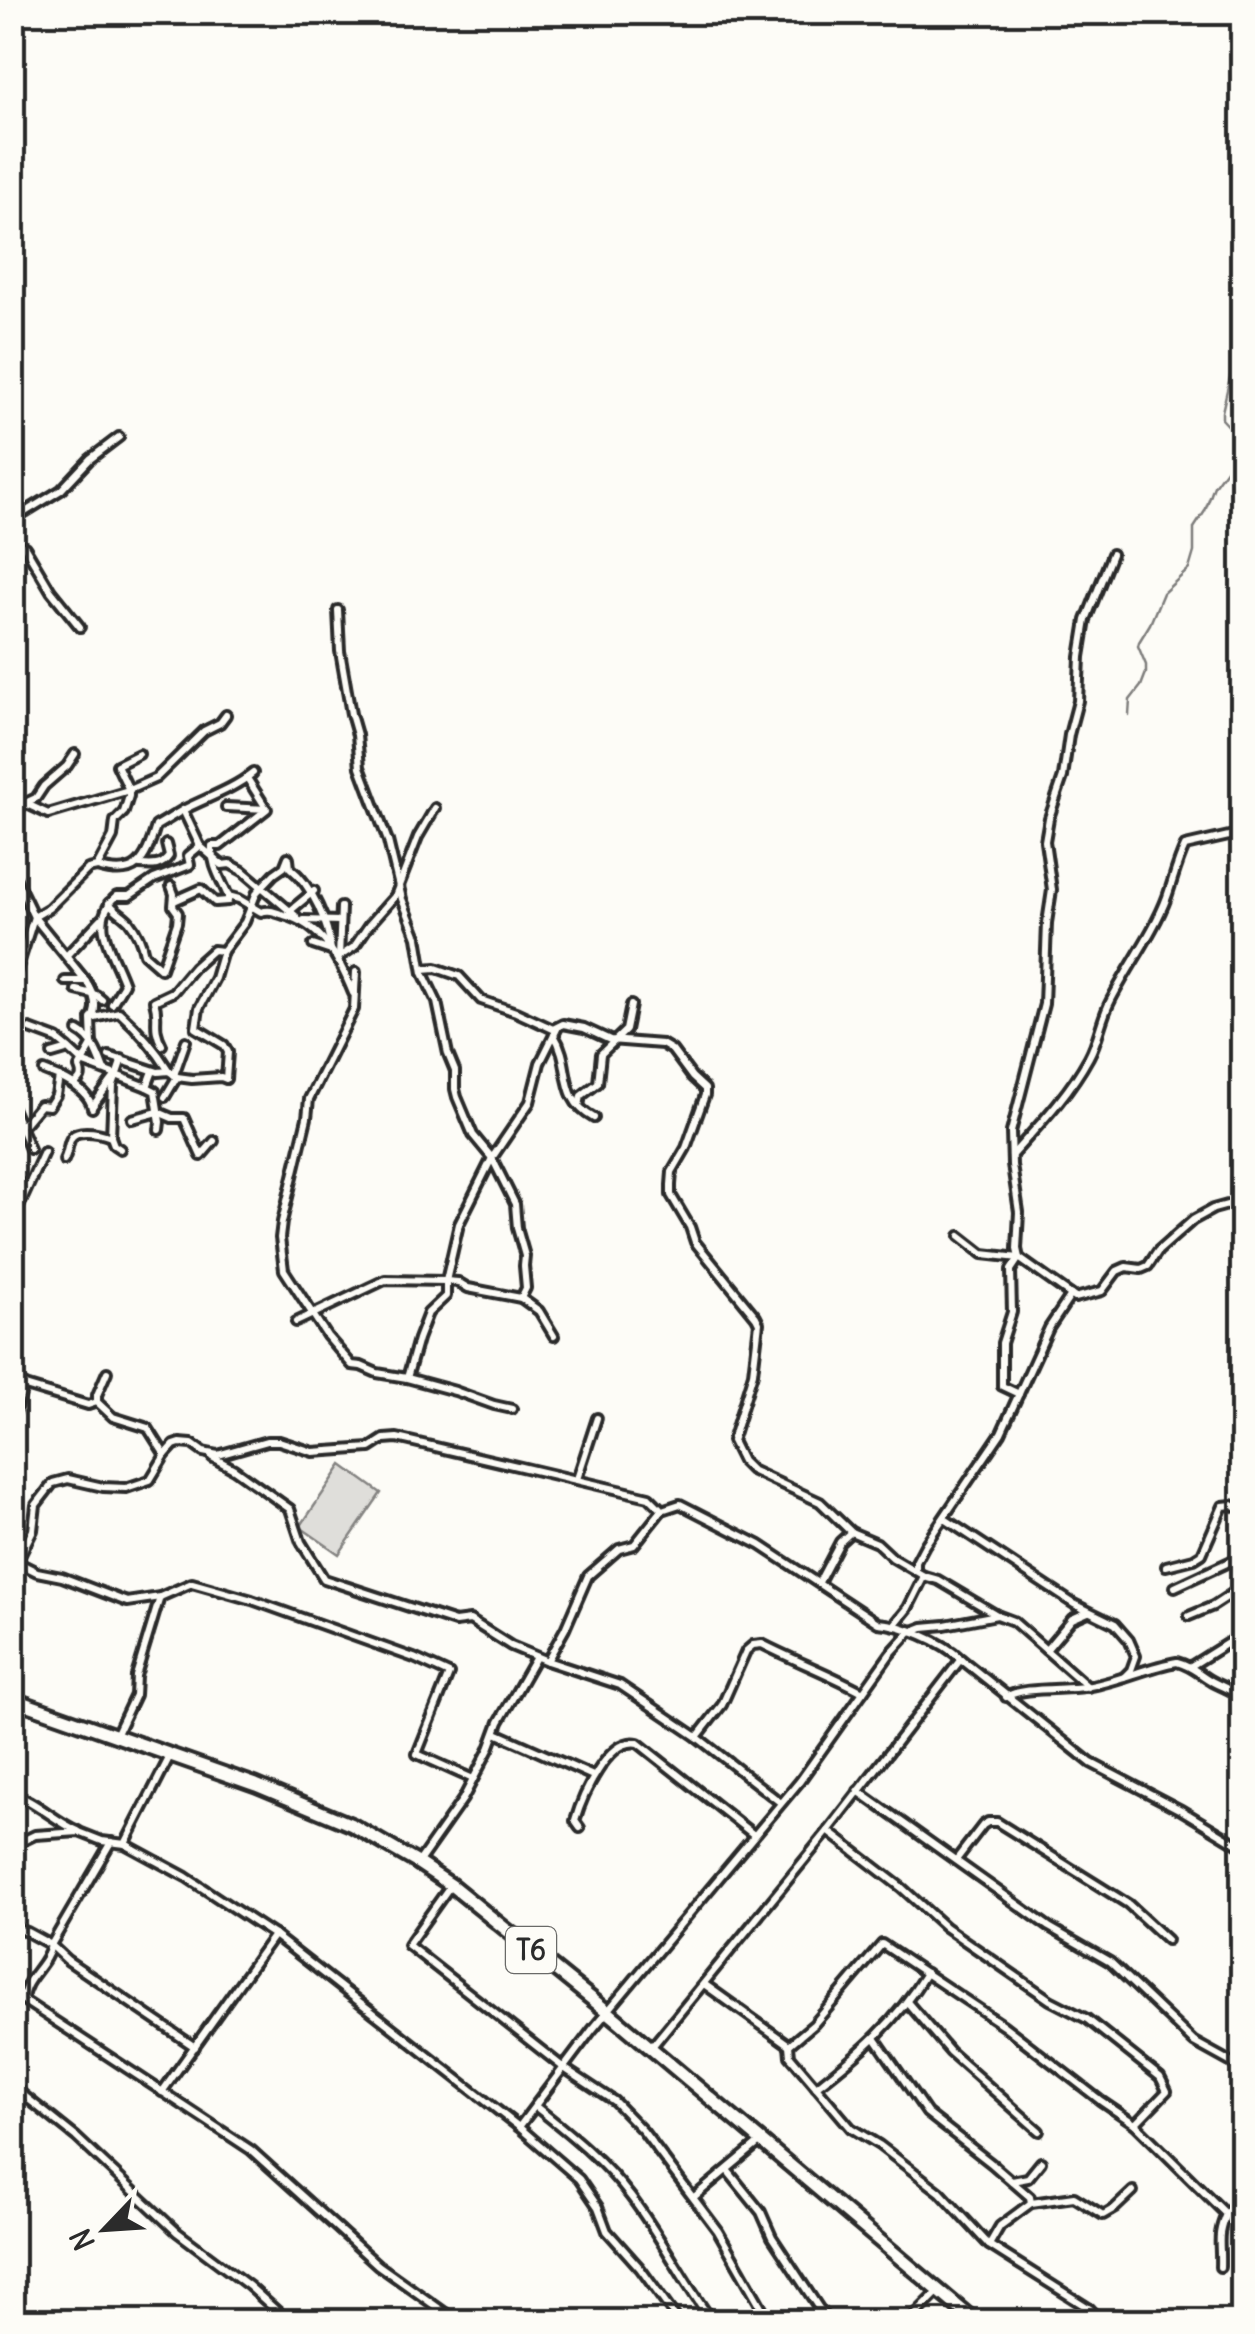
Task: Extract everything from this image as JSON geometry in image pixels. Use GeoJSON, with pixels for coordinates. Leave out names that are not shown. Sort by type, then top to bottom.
{"type":"FeatureCollection","features":[{"type":"Feature","properties":{"kind":"highway","name":"T6"},"geometry":{"type":"LineString","coordinates":[[12,1700],[256,1785],[352,1825],[418,1862],[608,2012],[976,2322]]}},
{"type":"Feature","properties":{"kind":"street"},"geometry":{"type":"LineString","coordinates":[[12,520],[61,490],[90,459],[119,437]]}},
{"type":"Feature","properties":{"kind":"street"},"geometry":{"type":"LineString","coordinates":[[12,542],[25,547],[51,591],[80,627]]}},
{"type":"Feature","properties":{"kind":"street"},"geometry":{"type":"LineString","coordinates":[[1019,1394],[1002,1386],[1001,1372],[1002,1343],[1012,1312],[1011,1270],[1018,1258],[1019,1212],[1011,1132],[1044,1004],[1052,890],[1044,841],[1046,828],[1062,778],[1078,701],[1086,620],[1112,554]]}},
{"type":"Feature","properties":{"kind":"street"},"geometry":{"type":"LineString","coordinates":[[338,610],[340,651],[360,767],[388,841],[423,969],[437,1002],[455,1071],[454,1090],[474,1135],[492,1158],[515,1204],[525,1256],[526,1288],[521,1298]]}},
{"type":"Feature","properties":{"kind":"street"},"geometry":{"type":"LineString","coordinates":[[12,797],[48,814],[129,790],[156,778],[204,731],[226,716]]}},
{"type":"Feature","properties":{"kind":"street"},"geometry":{"type":"LineString","coordinates":[[12,809],[36,798],[75,754]]}},
{"type":"Feature","properties":{"kind":"street"},"geometry":{"type":"LineString","coordinates":[[97,866],[113,837],[115,821],[124,812],[129,790],[118,766],[139,754]]}},
{"type":"Feature","properties":{"kind":"street"},"geometry":{"type":"LineString","coordinates":[[140,864],[148,854],[156,826],[238,785],[250,775],[267,810]]}},
{"type":"Feature","properties":{"kind":"street"},"geometry":{"type":"LineString","coordinates":[[226,807],[267,810]]}},
{"type":"Feature","properties":{"kind":"street"},"geometry":{"type":"LineString","coordinates":[[340,960],[400,889],[418,837],[436,808]]}},
{"type":"Feature","properties":{"kind":"street"},"geometry":{"type":"LineString","coordinates":[[183,810],[200,846],[222,865],[243,870],[288,912],[314,925],[339,921]]}},
{"type":"Feature","properties":{"kind":"street"},"geometry":{"type":"LineString","coordinates":[[174,901],[201,888],[215,902],[228,901],[215,869],[212,846],[220,846],[267,810]]}},
{"type":"Feature","properties":{"kind":"street"},"geometry":{"type":"LineString","coordinates":[[1012,1155],[1068,1092],[1089,1057],[1108,1006],[1159,915],[1184,846],[1242,833]]}},
{"type":"Feature","properties":{"kind":"street"},"geometry":{"type":"LineString","coordinates":[[166,844],[168,859]]}},
{"type":"Feature","properties":{"kind":"street"},"geometry":{"type":"LineString","coordinates":[[12,986],[34,917],[49,908],[88,869],[97,866],[117,873],[140,864],[154,866],[188,856],[200,846]]}},
{"type":"Feature","properties":{"kind":"street"},"geometry":{"type":"LineString","coordinates":[[66,956],[117,896],[129,896],[154,879],[190,865],[188,856]]}},
{"type":"Feature","properties":{"kind":"street"},"geometry":{"type":"LineString","coordinates":[[109,1056],[192,1080],[226,1079],[228,1052],[224,1045],[196,1028],[199,1008],[215,978],[222,951],[244,922],[261,888],[284,867],[288,858],[290,868],[312,892],[332,951]]}},
{"type":"Feature","properties":{"kind":"street"},"geometry":{"type":"LineString","coordinates":[[12,871],[34,917],[86,981],[93,996],[96,1007],[91,1020],[92,1045],[79,1068],[81,1079],[74,1085]]}},
{"type":"Feature","properties":{"kind":"street"},"geometry":{"type":"LineString","coordinates":[[110,902],[129,921],[144,954],[161,968],[177,923],[170,886]]}},
{"type":"Feature","properties":{"kind":"street"},"geometry":{"type":"LineString","coordinates":[[228,896],[261,912],[288,912],[312,892]]}},
{"type":"Feature","properties":{"kind":"street"},"geometry":{"type":"LineString","coordinates":[[340,960],[341,907]]}},
{"type":"Feature","properties":{"kind":"street"},"geometry":{"type":"LineString","coordinates":[[310,910],[314,925],[340,960],[354,994]]}},
{"type":"Feature","properties":{"kind":"street"},"geometry":{"type":"LineString","coordinates":[[102,918],[124,984],[112,1004]]}},
{"type":"Feature","properties":{"kind":"street"},"geometry":{"type":"LineString","coordinates":[[313,945],[332,951]]}},
{"type":"Feature","properties":{"kind":"street"},"geometry":{"type":"LineString","coordinates":[[155,1032],[154,1001],[172,992],[213,950],[222,951]]}},
{"type":"Feature","properties":{"kind":"street"},"geometry":{"type":"LineString","coordinates":[[423,969],[436,968],[460,976],[482,1000],[556,1031]]}},
{"type":"Feature","properties":{"kind":"street"},"geometry":{"type":"LineString","coordinates":[[356,972],[354,1010],[309,1099],[280,1238],[284,1270],[312,1314],[352,1364],[512,1409]]}},
{"type":"Feature","properties":{"kind":"street"},"geometry":{"type":"LineString","coordinates":[[64,982],[86,981]]}},
{"type":"Feature","properties":{"kind":"street"},"geometry":{"type":"LineString","coordinates":[[76,990],[102,1000]]}},
{"type":"Feature","properties":{"kind":"street"},"geometry":{"type":"LineString","coordinates":[[579,1106],[581,1096],[598,1084],[601,1054],[626,1030],[631,1005]]}},
{"type":"Feature","properties":{"kind":"street"},"geometry":{"type":"LineString","coordinates":[[91,1020],[119,1012],[143,1034],[173,1074]]}},
{"type":"Feature","properties":{"kind":"street"},"geometry":{"type":"LineString","coordinates":[[148,1014],[162,1045]]}},
{"type":"Feature","properties":{"kind":"street"},"geometry":{"type":"LineString","coordinates":[[407,1378],[428,1314],[446,1296],[459,1224],[492,1158],[530,1102],[540,1062],[556,1031],[563,1024],[616,1040],[662,1044],[672,1050],[706,1095],[686,1148],[672,1172],[671,1195],[695,1242],[759,1323],[753,1373],[732,1441],[742,1461],[750,1470],[820,1502],[851,1532],[877,1543],[893,1558],[1021,1626],[1088,1687]]}},
{"type":"Feature","properties":{"kind":"street"},"geometry":{"type":"LineString","coordinates":[[30,1030],[57,1039],[84,1063],[155,1092],[159,1130]]}},
{"type":"Feature","properties":{"kind":"street"},"geometry":{"type":"LineString","coordinates":[[78,1031],[98,1050],[104,1071]]}},
{"type":"Feature","properties":{"kind":"street"},"geometry":{"type":"LineString","coordinates":[[556,1031],[568,1089],[582,1111],[594,1118]]}},
{"type":"Feature","properties":{"kind":"street"},"geometry":{"type":"LineString","coordinates":[[165,1097],[186,1041]]}},
{"type":"Feature","properties":{"kind":"street"},"geometry":{"type":"LineString","coordinates":[[52,1054],[69,1049]]}},
{"type":"Feature","properties":{"kind":"street"},"geometry":{"type":"LineString","coordinates":[[120,1149],[110,1137],[113,1085],[122,1059]]}},
{"type":"Feature","properties":{"kind":"street"},"geometry":{"type":"LineString","coordinates":[[44,1071],[74,1085],[92,1102],[92,1107],[116,1076]]}},
{"type":"Feature","properties":{"kind":"street"},"geometry":{"type":"LineString","coordinates":[[147,1088],[153,1071]]}},
{"type":"Feature","properties":{"kind":"street"},"geometry":{"type":"LineString","coordinates":[[18,1124],[25,1123],[40,1105],[50,1106],[59,1077]]}},
{"type":"Feature","properties":{"kind":"street"},"geometry":{"type":"LineString","coordinates":[[12,1108],[30,1149]]}},
{"type":"Feature","properties":{"kind":"street"},"geometry":{"type":"LineString","coordinates":[[132,1119],[158,1112],[184,1118],[200,1156],[214,1141]]}},
{"type":"Feature","properties":{"kind":"street"},"geometry":{"type":"LineString","coordinates":[[64,1160],[77,1131],[96,1131],[110,1137]]}},
{"type":"Feature","properties":{"kind":"street"},"geometry":{"type":"LineString","coordinates":[[12,1222],[44,1152]]}},
{"type":"Feature","properties":{"kind":"street"},"geometry":{"type":"LineString","coordinates":[[12,1181],[27,1186]]}},
{"type":"Feature","properties":{"kind":"street"},"geometry":{"type":"LineString","coordinates":[[960,1236],[984,1254],[1018,1258],[1075,1298],[1102,1291],[1117,1270],[1148,1266],[1158,1250],[1193,1220],[1212,1209],[1242,1201]]}},
{"type":"Feature","properties":{"kind":"street"},"geometry":{"type":"LineString","coordinates":[[296,1322],[385,1280],[446,1281],[521,1298],[539,1311],[554,1336]]}},
{"type":"Feature","properties":{"kind":"street"},"geometry":{"type":"LineString","coordinates":[[916,1570],[925,1546],[1001,1433],[1048,1328],[1071,1295]]}},
{"type":"Feature","properties":{"kind":"street"},"geometry":{"type":"LineString","coordinates":[[107,1372],[96,1402],[113,1417],[148,1428],[166,1455]]}},
{"type":"Feature","properties":{"kind":"street"},"geometry":{"type":"LineString","coordinates":[[12,1382],[88,1405],[96,1402]]}},
{"type":"Feature","properties":{"kind":"street"},"geometry":{"type":"LineString","coordinates":[[12,1422],[24,1384]]}},
{"type":"Feature","properties":{"kind":"street"},"geometry":{"type":"LineString","coordinates":[[578,1479],[598,1418]]}},
{"type":"Feature","properties":{"kind":"street"},"geometry":{"type":"LineString","coordinates":[[203,1452],[218,1456],[267,1441],[313,1452],[370,1448],[384,1438],[397,1438],[650,1497],[662,1510]]}},
{"type":"Feature","properties":{"kind":"street"},"geometry":{"type":"LineString","coordinates":[[473,1779],[417,1754],[449,1674],[252,1600],[192,1583],[160,1597],[127,1602],[62,1577],[37,1572],[14,1561],[33,1530],[36,1504],[53,1482],[68,1479],[126,1488],[150,1480],[174,1445],[192,1444],[290,1510],[301,1542],[324,1579],[455,1622],[470,1620],[489,1634],[547,1662],[620,1685],[697,1737],[781,1803]]}},
{"type":"Feature","properties":{"kind":"street"},"geometry":{"type":"LineString","coordinates":[[547,1662],[588,1576],[618,1549],[634,1545],[662,1510],[680,1504],[760,1545],[878,1622],[895,1624],[949,1648],[1091,1763],[1242,1847]]}},
{"type":"Feature","properties":{"kind":"street"},"geometry":{"type":"LineString","coordinates":[[1166,1566],[1202,1554],[1222,1506],[1242,1510]]}},
{"type":"Feature","properties":{"kind":"street"},"geometry":{"type":"LineString","coordinates":[[945,1519],[1089,1612],[1115,1624],[1136,1656],[1124,1677]]}},
{"type":"Feature","properties":{"kind":"street"},"geometry":{"type":"LineString","coordinates":[[819,1582],[840,1542],[851,1532]]}},
{"type":"Feature","properties":{"kind":"street"},"geometry":{"type":"LineString","coordinates":[[1175,1587],[1242,1556]]}},
{"type":"Feature","properties":{"kind":"street"},"geometry":{"type":"LineString","coordinates":[[895,1624],[924,1576]]}},
{"type":"Feature","properties":{"kind":"street"},"geometry":{"type":"LineString","coordinates":[[1189,1616],[1242,1588]]}},
{"type":"Feature","properties":{"kind":"street"},"geometry":{"type":"LineString","coordinates":[[116,1735],[135,1696],[136,1676],[160,1597]]}},
{"type":"Feature","properties":{"kind":"street"},"geometry":{"type":"LineString","coordinates":[[1046,1650],[1072,1619],[1089,1612]]}},
{"type":"Feature","properties":{"kind":"street"},"geometry":{"type":"LineString","coordinates":[[519,2127],[608,2012],[800,1781],[910,1632],[997,1614]]}},
{"type":"Feature","properties":{"kind":"street"},"geometry":{"type":"LineString","coordinates":[[1192,1666],[1242,1634]]}},
{"type":"Feature","properties":{"kind":"street"},"geometry":{"type":"LineString","coordinates":[[697,1737],[722,1705],[746,1651],[753,1645],[762,1644],[863,1692]]}},
{"type":"Feature","properties":{"kind":"street"},"geometry":{"type":"LineString","coordinates":[[418,1862],[463,1799],[499,1722],[536,1657]]}},
{"type":"Feature","properties":{"kind":"street"},"geometry":{"type":"LineString","coordinates":[[650,2049],[828,1831],[961,1659]]}},
{"type":"Feature","properties":{"kind":"street"},"geometry":{"type":"LineString","coordinates":[[1006,1697],[1014,1692],[1088,1687],[1177,1662],[1192,1666],[1242,1698]]}},
{"type":"Feature","properties":{"kind":"street"},"geometry":{"type":"LineString","coordinates":[[496,1733],[593,1776]]}},
{"type":"Feature","properties":{"kind":"street"},"geometry":{"type":"LineString","coordinates":[[580,1828],[575,1821],[593,1776],[624,1742],[631,1741],[754,1835]]}},
{"type":"Feature","properties":{"kind":"street"},"geometry":{"type":"LineString","coordinates":[[125,1844],[171,1755]]}},
{"type":"Feature","properties":{"kind":"street"},"geometry":{"type":"LineString","coordinates":[[858,1791],[1049,1927],[1110,1962],[1194,2042],[1242,2072]]}},
{"type":"Feature","properties":{"kind":"street"},"geometry":{"type":"LineString","coordinates":[[12,1794],[21,1796],[59,1824],[102,1841],[125,1844],[186,1877],[274,1935],[519,2127],[579,2179],[598,2207],[607,2231],[679,2322]]}},
{"type":"Feature","properties":{"kind":"street"},"geometry":{"type":"LineString","coordinates":[[956,1860],[983,1825],[997,1822],[1128,1904],[1167,1940]]}},
{"type":"Feature","properties":{"kind":"street"},"geometry":{"type":"LineString","coordinates":[[828,1831],[945,1926],[1050,2000],[1087,2019],[1160,2078],[1167,2091],[1135,2124]]}},
{"type":"Feature","properties":{"kind":"street"},"geometry":{"type":"LineString","coordinates":[[12,1846],[35,1835],[79,1832]]}},
{"type":"Feature","properties":{"kind":"street"},"geometry":{"type":"LineString","coordinates":[[22,1995],[112,1841]]}},
{"type":"Feature","properties":{"kind":"street"},"geometry":{"type":"LineString","coordinates":[[450,1885],[408,1946],[564,2068],[614,2101],[694,2197],[770,2322]]}},
{"type":"Feature","properties":{"kind":"street"},"geometry":{"type":"LineString","coordinates":[[12,1926],[51,1945],[67,1960],[196,2047]]}},
{"type":"Feature","properties":{"kind":"street"},"geometry":{"type":"LineString","coordinates":[[162,2092],[274,1935]]}},
{"type":"Feature","properties":{"kind":"street"},"geometry":{"type":"LineString","coordinates":[[789,2044],[814,2024],[882,1944],[1003,2025],[1135,2124],[1226,2214],[1242,2219]]}},
{"type":"Feature","properties":{"kind":"street"},"geometry":{"type":"LineString","coordinates":[[816,2087],[875,2038],[908,2003],[926,1973]]}},
{"type":"Feature","properties":{"kind":"street"},"geometry":{"type":"LineString","coordinates":[[704,1984],[789,2044]]}},
{"type":"Feature","properties":{"kind":"street"},"geometry":{"type":"LineString","coordinates":[[12,1988],[32,2007],[251,2150],[378,2265],[458,2322]]}},
{"type":"Feature","properties":{"kind":"street"},"geometry":{"type":"LineString","coordinates":[[908,2003],[950,2052],[1039,2131]]}},
{"type":"Feature","properties":{"kind":"street"},"geometry":{"type":"LineString","coordinates":[[875,2038],[927,2113],[1030,2198],[1031,2203]]}},
{"type":"Feature","properties":{"kind":"street"},"geometry":{"type":"LineString","coordinates":[[789,2044],[790,2056],[851,2128],[940,2192],[990,2246],[1090,2309],[1102,2322]]}},
{"type":"Feature","properties":{"kind":"street"},"geometry":{"type":"LineString","coordinates":[[12,2086],[76,2136],[176,2232],[249,2286],[289,2322]]}},
{"type":"Feature","properties":{"kind":"street"},"geometry":{"type":"LineString","coordinates":[[535,2106],[589,2148],[632,2198],[713,2322]]}},
{"type":"Feature","properties":{"kind":"street"},"geometry":{"type":"LineString","coordinates":[[694,2197],[761,2142]]}},
{"type":"Feature","properties":{"kind":"street"},"geometry":{"type":"LineString","coordinates":[[1011,2182],[1028,2178],[1041,2162]]}},
{"type":"Feature","properties":{"kind":"street"},"geometry":{"type":"LineString","coordinates":[[727,2170],[761,2212],[772,2238],[828,2322]]}},
{"type":"Feature","properties":{"kind":"street"},"geometry":{"type":"LineString","coordinates":[[990,2246],[1000,2226],[1031,2203],[1074,2197],[1104,2216],[1133,2191]]}},
{"type":"Feature","properties":{"kind":"street"},"geometry":{"type":"LineString","coordinates":[[1220,2267],[1218,2233],[1226,2214],[1242,2195]]}},
{"type":"Feature","properties":{"kind":"street"},"geometry":{"type":"LineString","coordinates":[[908,2322],[939,2291]]}},
{"type":"Feature","properties":{"kind":"shaded area"},"geometry":{"type":"Polygon","coordinates":[[[342,1465],[381,1493],[339,1554],[300,1527],[342,1465]]]}},
{"type":"Feature","properties":{"kind":"waterway"},"geometry":{"type":"LineString","coordinates":[[1129,715],[1130,700],[1146,673],[1139,642],[1163,593],[1189,569],[1194,528],[1214,486],[1235,457],[1234,432],[1222,419],[1222,412],[1232,368],[1242,358]]}}]}
